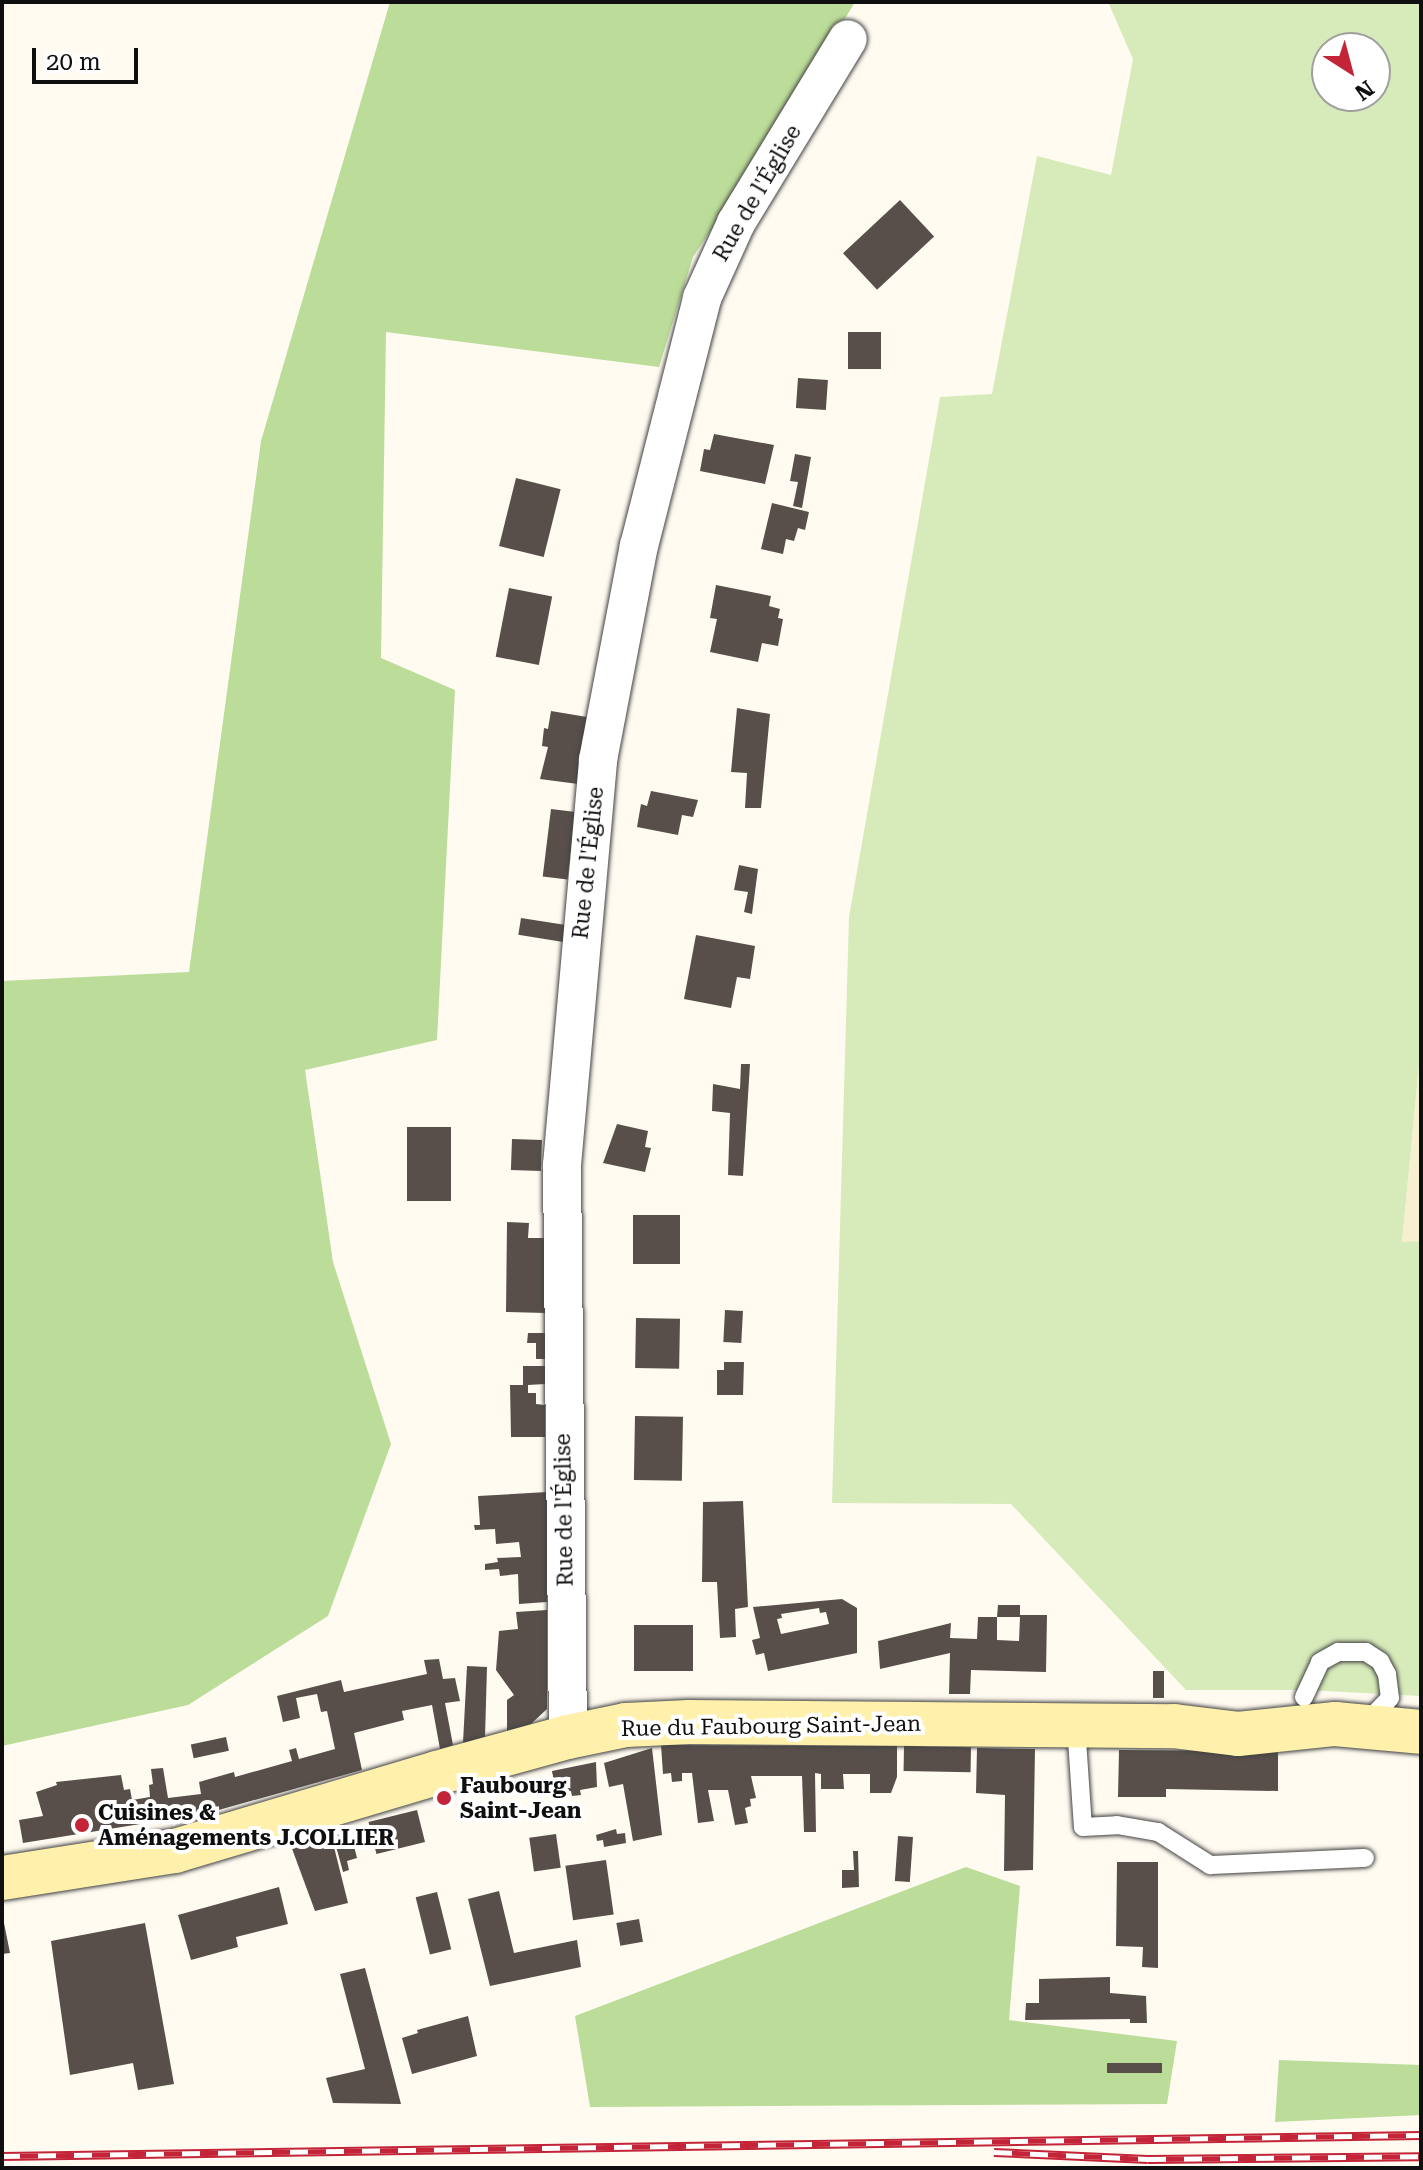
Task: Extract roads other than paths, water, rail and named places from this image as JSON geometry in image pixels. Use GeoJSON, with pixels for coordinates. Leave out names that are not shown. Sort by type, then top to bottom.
{"type":"FeatureCollection","features":[{"type":"Feature","properties":{"kind":"main road","name":"Rue du Faubourg Saint-Jean"},"geometry":{"type":"LineString","coordinates":[[1174,1726],[1225,1718],[1304,1697],[1342,1695],[1390,1710],[1421,1732]]}},
{"type":"Feature","properties":{"kind":"main road","name":"Rue du Faubourg Saint-Jean"},"geometry":{"type":"LineString","coordinates":[[2,1878],[175,1851],[568,1737],[626,1725],[1174,1726],[1238,1734],[1320,1724],[1390,1710]]}},
{"type":"Feature","properties":{"kind":"street","name":"Rue de l'Église"},"geometry":{"type":"LineString","coordinates":[[568,1737],[562,1165],[598,760],[642,533],[702,298],[736,223],[848,39]]}},
{"type":"Feature","properties":{"kind":"lane"},"geometry":{"type":"LineString","coordinates":[[1076,1725],[1083,1827],[1117,1825],[1158,1832],[1210,1865],[1365,1858]]}},
{"type":"Feature","properties":{"kind":"railway"},"geometry":{"type":"LineString","coordinates":[[2,2156],[1421,2135]]}},
{"type":"Feature","properties":{"kind":"railway"},"geometry":{"type":"LineString","coordinates":[[994,2152],[1148,2159],[1421,2156]]}},
{"type":"Feature","properties":{"kind":"place","name":"Faubourg Saint-Jean"},"geometry":{"type":"Point","coordinates":[444,1798]}},
{"type":"Feature","properties":{"kind":"place","name":"Cuisines & Aménagements J.COLLIER"},"geometry":{"type":"Point","coordinates":[82,1825]}}]}
